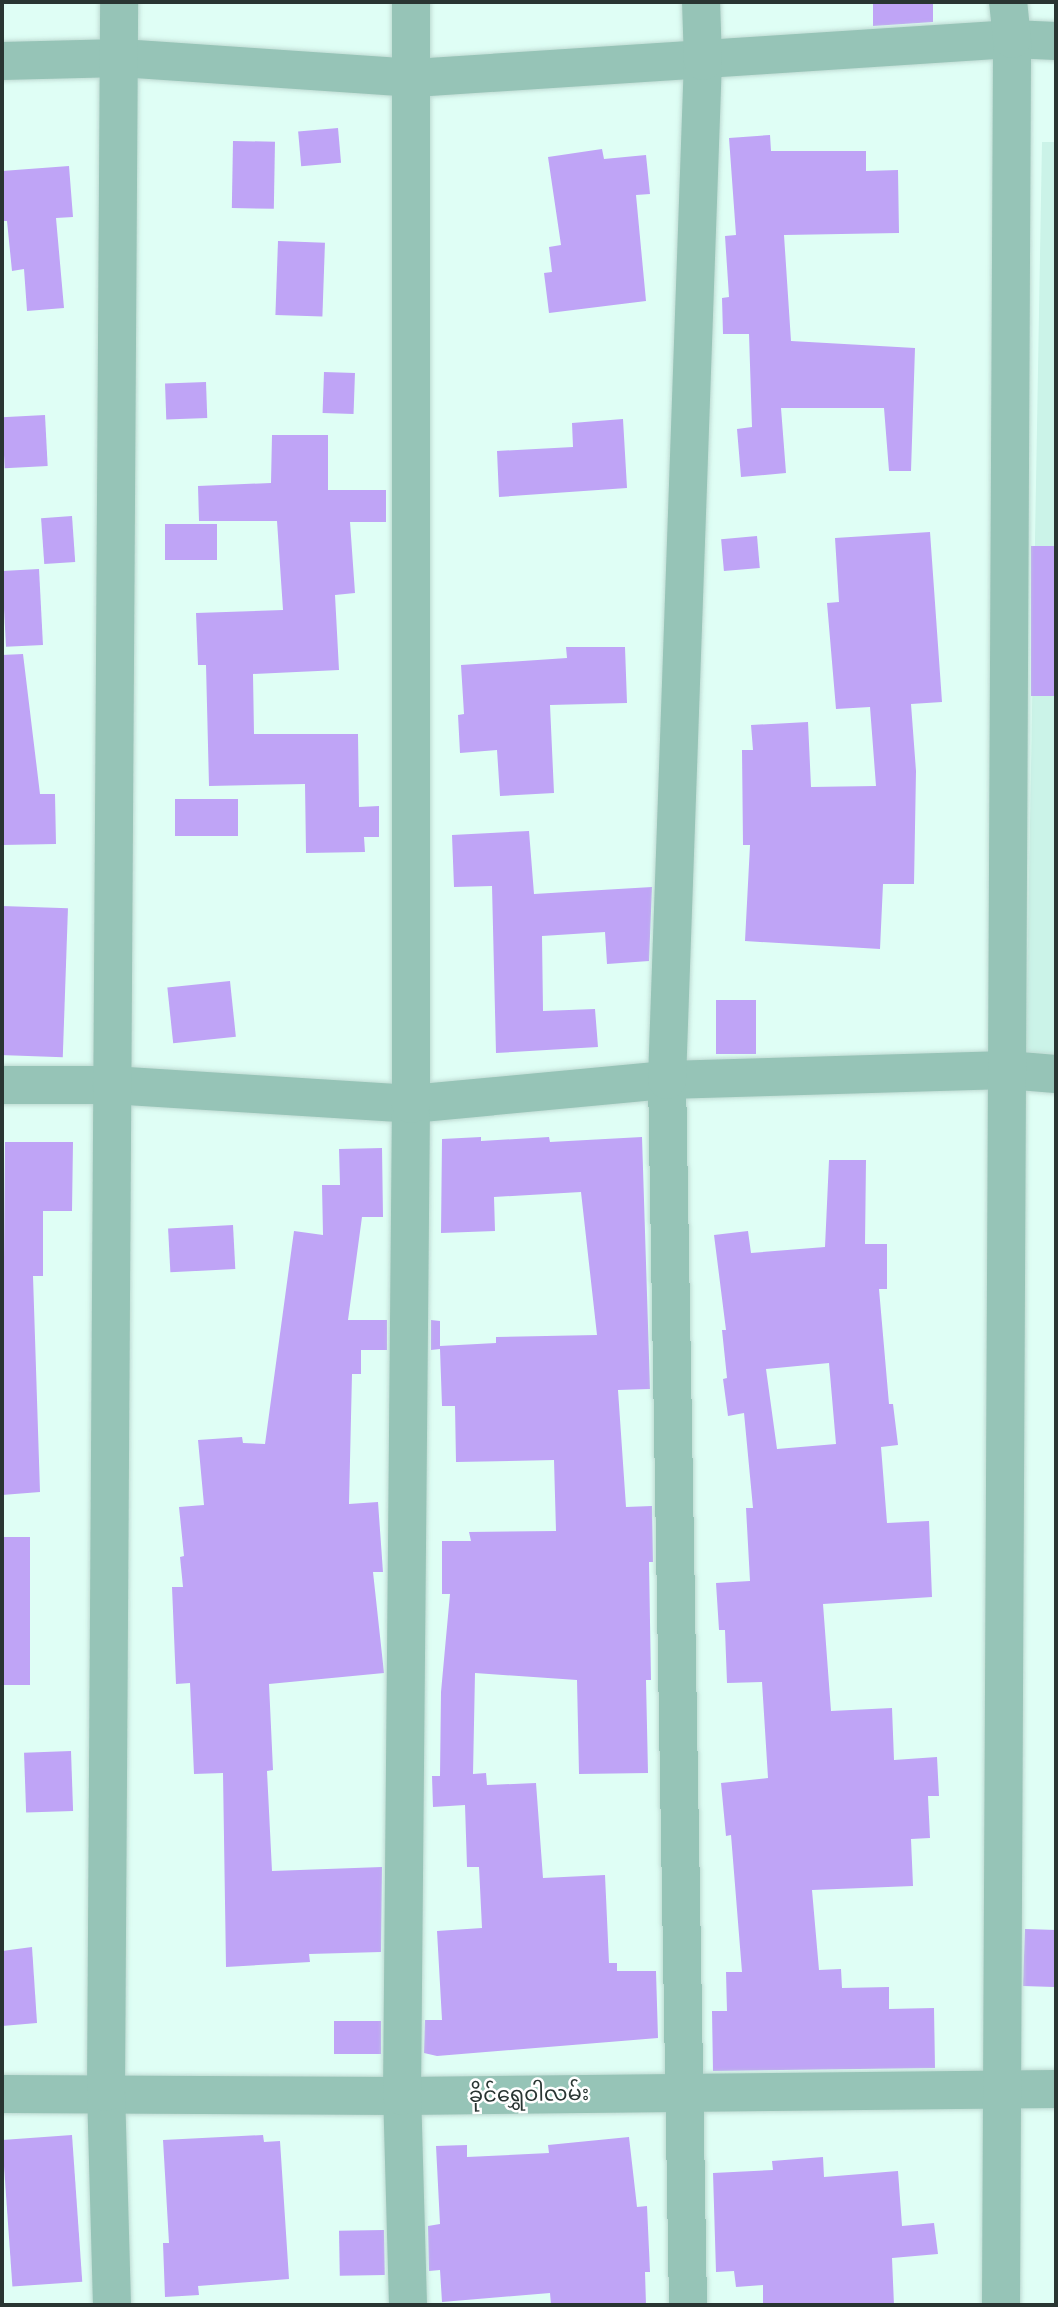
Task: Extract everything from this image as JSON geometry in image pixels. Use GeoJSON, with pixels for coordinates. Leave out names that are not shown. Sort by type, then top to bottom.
{"type":"FeatureCollection","features":[{"type":"Feature","properties":{"kind":"street"},"geometry":{"type":"LineString","coordinates":[[112,2305],[106,2092],[120,2]]}},
{"type":"Feature","properties":{"kind":"street"},"geometry":{"type":"LineString","coordinates":[[408,2305],[402,2096],[411,1104],[414,78],[411,2]]}},
{"type":"Feature","properties":{"kind":"street"},"geometry":{"type":"LineString","coordinates":[[688,2305],[682,2090],[667,1080],[703,61],[701,2]]}},
{"type":"Feature","properties":{"kind":"street"},"geometry":{"type":"LineString","coordinates":[[1001,2305],[1012,39],[1008,2]]}},
{"type":"Feature","properties":{"kind":"street"},"geometry":{"type":"LineString","coordinates":[[2,61],[121,58],[414,78],[1012,39],[1056,41]]}},
{"type":"Feature","properties":{"kind":"street"},"geometry":{"type":"LineString","coordinates":[[2,1085],[111,1085],[411,1104],[667,1080],[1007,1070],[1056,1074]]}},
{"type":"Feature","properties":{"kind":"street","name":"ခိုင်ရွှေဝါလမ်း"},"geometry":{"type":"LineString","coordinates":[[2,2094],[106,2092],[402,2096],[682,2090],[1056,2089]]}},
{"type":"Feature","properties":{"kind":"shaded area"},"geometry":{"type":"Polygon","coordinates":[[[1042,142],[1056,142],[1056,1054],[1026,1053],[1042,142]]]}},
{"type":"Feature","properties":{"kind":"building"},"geometry":{"type":"Polygon","coordinates":[[[873,2],[933,2],[933,22],[873,26],[873,2]]]}},
{"type":"Feature","properties":{"kind":"building"},"geometry":{"type":"Polygon","coordinates":[[[338,128],[341,163],[301,166],[298,131],[338,128]]]}},
{"type":"Feature","properties":{"kind":"building"},"geometry":{"type":"Polygon","coordinates":[[[770,135],[771,151],[866,151],[866,171],[898,170],[899,233],[784,235],[791,341],[915,348],[911,471],[889,471],[884,408],[781,408],[786,473],[741,477],[737,429],[752,427],[749,334],[723,334],[722,298],[729,297],[725,236],[736,235],[729,138],[770,135]]]}},
{"type":"Feature","properties":{"kind":"building"},"geometry":{"type":"Polygon","coordinates":[[[233,141],[275,142],[274,209],[232,208],[233,141]]]}},
{"type":"Feature","properties":{"kind":"building"},"geometry":{"type":"Polygon","coordinates":[[[602,149],[604,159],[646,155],[650,194],[636,195],[646,301],[549,313],[544,273],[552,272],[549,247],[561,245],[548,157],[602,149]]]}},
{"type":"Feature","properties":{"kind":"building"},"geometry":{"type":"Polygon","coordinates":[[[69,166],[73,217],[56,218],[64,308],[27,311],[24,269],[12,271],[7,221],[2,221],[2,171],[69,166]]]}},
{"type":"Feature","properties":{"kind":"building"},"geometry":{"type":"Polygon","coordinates":[[[278,241],[325,243],[322,317],[275,315],[278,241]]]}},
{"type":"Feature","properties":{"kind":"building"},"geometry":{"type":"Polygon","coordinates":[[[324,372],[355,373],[354,414],[323,413],[324,372]]]}},
{"type":"Feature","properties":{"kind":"building"},"geometry":{"type":"Polygon","coordinates":[[[206,382],[207,418],[166,419],[165,383],[206,382]]]}},
{"type":"Feature","properties":{"kind":"building"},"geometry":{"type":"Polygon","coordinates":[[[45,415],[48,466],[5,468],[2,417],[45,415]]]}},
{"type":"Feature","properties":{"kind":"building"},"geometry":{"type":"Polygon","coordinates":[[[623,419],[627,488],[499,497],[497,451],[573,447],[572,423],[623,419]]]}},
{"type":"Feature","properties":{"kind":"building"},"geometry":{"type":"Polygon","coordinates":[[[272,435],[328,435],[328,490],[386,490],[386,522],[350,522],[355,593],[335,595],[339,670],[253,674],[254,734],[358,734],[359,807],[379,806],[379,837],[364,837],[365,852],[306,853],[305,784],[209,786],[206,665],[198,665],[196,613],[283,610],[277,521],[199,521],[198,486],[271,483],[272,435]]]}},
{"type":"Feature","properties":{"kind":"building"},"geometry":{"type":"Polygon","coordinates":[[[72,516],[75,562],[44,564],[41,518],[72,516]]]}},
{"type":"Feature","properties":{"kind":"building"},"geometry":{"type":"Polygon","coordinates":[[[165,524],[217,524],[217,560],[165,560],[165,524]]]}},
{"type":"Feature","properties":{"kind":"building"},"geometry":{"type":"Polygon","coordinates":[[[930,532],[942,702],[911,704],[916,771],[914,884],[883,884],[880,949],[745,941],[750,845],[743,845],[742,750],[753,750],[751,725],[808,722],[811,787],[876,786],[870,707],[836,709],[827,603],[839,602],[835,538],[930,532]]]}},
{"type":"Feature","properties":{"kind":"building"},"geometry":{"type":"Polygon","coordinates":[[[757,536],[760,568],[724,571],[721,539],[757,536]]]}},
{"type":"Feature","properties":{"kind":"building"},"geometry":{"type":"Polygon","coordinates":[[[1031,546],[1056,546],[1056,696],[1031,696],[1031,546]]]}},
{"type":"Feature","properties":{"kind":"building"},"geometry":{"type":"Polygon","coordinates":[[[39,569],[43,645],[6,647],[2,571],[39,569]]]}},
{"type":"Feature","properties":{"kind":"building"},"geometry":{"type":"Polygon","coordinates":[[[566,647],[625,647],[627,703],[550,705],[554,793],[500,796],[497,750],[460,753],[458,715],[464,714],[461,665],[567,658],[566,647]]]}},
{"type":"Feature","properties":{"kind":"building"},"geometry":{"type":"Polygon","coordinates":[[[23,654],[40,794],[55,794],[56,844],[2,845],[2,655],[23,654]]]}},
{"type":"Feature","properties":{"kind":"building"},"geometry":{"type":"Polygon","coordinates":[[[175,799],[238,799],[238,836],[175,836],[175,799]]]}},
{"type":"Feature","properties":{"kind":"building"},"geometry":{"type":"Polygon","coordinates":[[[529,831],[534,894],[652,887],[649,961],[607,964],[605,932],[542,936],[543,1011],[595,1009],[598,1047],[496,1053],[492,886],[454,887],[452,835],[529,831]]]}},
{"type":"Feature","properties":{"kind":"building"},"geometry":{"type":"Polygon","coordinates":[[[2,906],[68,908],[63,1057],[2,1055],[2,906]]]}},
{"type":"Feature","properties":{"kind":"building"},"geometry":{"type":"Polygon","coordinates":[[[230,981],[236,1037],[173,1043],[167,988],[230,981]]]}},
{"type":"Feature","properties":{"kind":"building"},"geometry":{"type":"Polygon","coordinates":[[[716,1000],[756,1000],[756,1054],[716,1054],[716,1000]]]}},
{"type":"Feature","properties":{"kind":"building"},"geometry":{"type":"Polygon","coordinates":[[[481,1137],[481,1141],[549,1137],[550,1142],[642,1137],[650,1389],[618,1390],[626,1507],[652,1506],[653,1562],[649,1562],[651,1680],[646,1680],[648,1773],[579,1774],[577,1680],[475,1673],[473,1774],[486,1773],[487,1785],[536,1783],[543,1878],[605,1875],[609,1963],[617,1963],[617,1971],[656,1971],[658,2038],[437,2056],[424,2053],[425,2020],[442,2020],[437,1931],[482,1928],[479,1867],[467,1867],[465,1805],[433,1807],[432,1776],[440,1776],[441,1692],[450,1594],[442,1594],[442,1541],[471,1541],[469,1532],[556,1531],[554,1460],[456,1462],[455,1406],[442,1406],[440,1349],[431,1350],[431,1320],[440,1321],[440,1346],[496,1343],[496,1337],[597,1335],[581,1192],[494,1197],[495,1231],[441,1233],[442,1139],[481,1137]]]}},
{"type":"Feature","properties":{"kind":"building"},"geometry":{"type":"Polygon","coordinates":[[[5,1142],[73,1142],[72,1211],[43,1211],[43,1276],[33,1276],[40,1492],[2,1495],[5,1142]]]}},
{"type":"Feature","properties":{"kind":"building"},"geometry":{"type":"Polygon","coordinates":[[[382,1148],[383,1217],[362,1217],[348,1320],[387,1320],[387,1350],[361,1350],[361,1374],[352,1374],[349,1504],[378,1502],[383,1572],[373,1572],[384,1673],[269,1684],[273,1770],[267,1771],[272,1871],[382,1867],[381,1952],[309,1954],[310,1962],[226,1967],[223,1773],[194,1774],[190,1683],[176,1684],[172,1587],[183,1587],[180,1557],[184,1556],[179,1507],[204,1505],[198,1440],[242,1437],[243,1443],[265,1444],[294,1231],[323,1235],[322,1185],[340,1185],[339,1149],[382,1148]]]}},
{"type":"Feature","properties":{"kind":"building"},"geometry":{"type":"Polygon","coordinates":[[[829,1160],[866,1160],[865,1244],[887,1244],[887,1289],[879,1289],[889,1404],[893,1404],[898,1445],[881,1447],[887,1523],[929,1521],[932,1597],[823,1604],[831,1711],[892,1708],[894,1760],[937,1757],[939,1796],[928,1796],[930,1838],[911,1839],[913,1886],[812,1890],[819,1970],[841,1969],[842,1988],[889,1987],[889,2009],[934,2008],[935,2068],[713,2071],[712,2011],[727,2011],[726,1972],[742,1972],[731,1835],[726,1836],[721,1783],[768,1778],[762,1682],[727,1683],[725,1630],[719,1630],[716,1583],[750,1581],[746,1508],[753,1508],[744,1413],[728,1416],[723,1379],[727,1378],[722,1330],[726,1330],[714,1235],[748,1231],[751,1253],[825,1247],[829,1160]],[[829,1363],[766,1369],[777,1449],[836,1444],[829,1363]]]}},
{"type":"Feature","properties":{"kind":"building"},"geometry":{"type":"Polygon","coordinates":[[[233,1225],[235,1269],[170,1272],[168,1228],[233,1225]]]}},
{"type":"Feature","properties":{"kind":"building"},"geometry":{"type":"Polygon","coordinates":[[[2,1537],[30,1537],[30,1685],[2,1685],[2,1537]]]}},
{"type":"Feature","properties":{"kind":"building"},"geometry":{"type":"Polygon","coordinates":[[[71,1751],[73,1811],[26,1813],[24,1753],[71,1751]]]}},
{"type":"Feature","properties":{"kind":"building"},"geometry":{"type":"Polygon","coordinates":[[[1025,1929],[1056,1930],[1054,1987],[1023,1986],[1025,1929]]]}},
{"type":"Feature","properties":{"kind":"building"},"geometry":{"type":"Polygon","coordinates":[[[32,1947],[37,2023],[2,2026],[2,1951],[32,1947]]]}},
{"type":"Feature","properties":{"kind":"building"},"geometry":{"type":"Polygon","coordinates":[[[334,2021],[381,2021],[381,2054],[334,2054],[334,2021]]]}},
{"type":"Feature","properties":{"kind":"building"},"geometry":{"type":"Polygon","coordinates":[[[72,2135],[82,2282],[12,2287],[2,2140],[72,2135]]]}},
{"type":"Feature","properties":{"kind":"building"},"geometry":{"type":"Polygon","coordinates":[[[263,2135],[264,2142],[280,2141],[289,2279],[198,2286],[199,2295],[165,2297],[163,2243],[169,2243],[163,2140],[263,2135]]]}},
{"type":"Feature","properties":{"kind":"building"},"geometry":{"type":"Polygon","coordinates":[[[629,2137],[637,2207],[647,2206],[650,2272],[645,2272],[646,2305],[551,2305],[550,2293],[442,2302],[440,2270],[429,2271],[428,2226],[440,2224],[436,2146],[467,2145],[467,2157],[549,2153],[548,2145],[629,2137]]]}},
{"type":"Feature","properties":{"kind":"building"},"geometry":{"type":"Polygon","coordinates":[[[823,2157],[824,2177],[898,2171],[902,2226],[934,2223],[938,2254],[892,2258],[894,2305],[763,2305],[763,2285],[736,2287],[734,2271],[716,2272],[713,2173],[773,2170],[772,2161],[823,2157]]]}},
{"type":"Feature","properties":{"kind":"building"},"geometry":{"type":"Polygon","coordinates":[[[384,2230],[385,2275],[340,2276],[339,2231],[384,2230]]]}}]}
